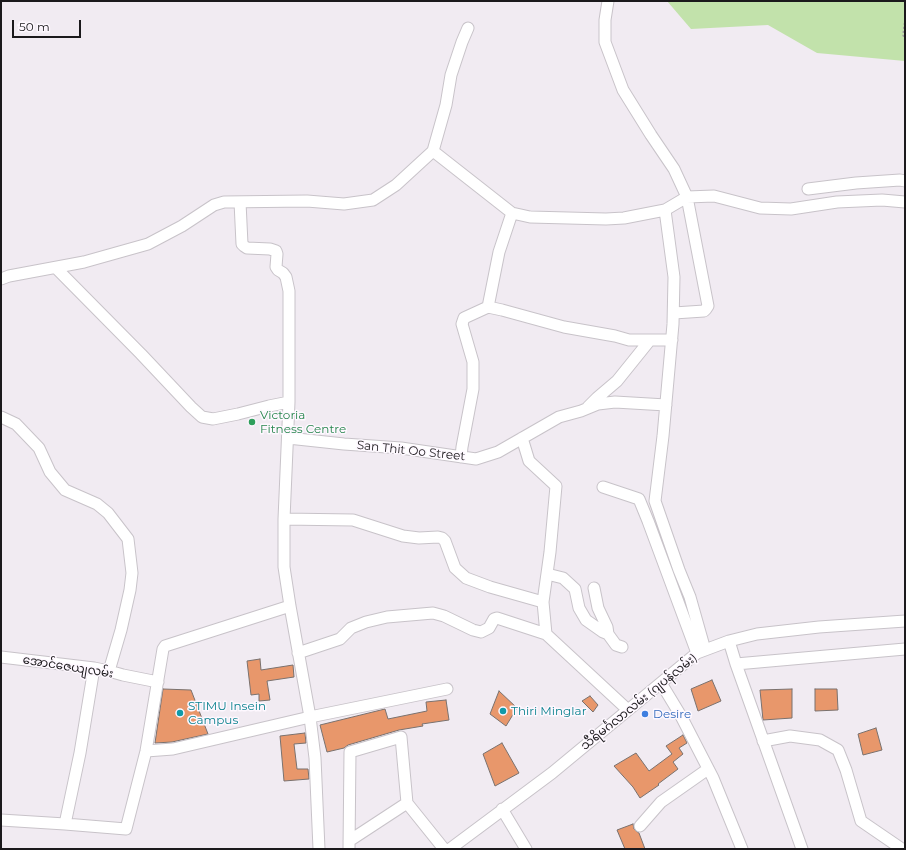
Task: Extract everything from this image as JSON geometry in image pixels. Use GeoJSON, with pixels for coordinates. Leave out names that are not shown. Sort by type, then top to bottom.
{"type":"FeatureCollection","features":[{"type":"Feature","properties":{"kind":"street"},"geometry":{"type":"LineString","coordinates":[[608,1],[605,20],[605,42],[623,90],[674,169],[687,197],[708,306],[704,311],[674,313]]}},
{"type":"Feature","properties":{"kind":"street"},"geometry":{"type":"LineString","coordinates":[[1,279],[9,276],[84,262],[148,244],[182,226],[214,205],[224,202],[307,200],[344,204],[372,200],[396,185],[433,151],[446,105],[451,76],[468,28]]}},
{"type":"Feature","properties":{"kind":"street"},"geometry":{"type":"LineString","coordinates":[[433,151],[512,213],[530,217],[624,218],[665,210],[687,197],[714,196],[760,208],[792,209],[837,202],[882,200],[905,202]]}},
{"type":"Feature","properties":{"kind":"street"},"geometry":{"type":"LineString","coordinates":[[808,189],[856,183],[900,180],[905,181]]}},
{"type":"Feature","properties":{"kind":"street"},"geometry":{"type":"LineString","coordinates":[[240,202],[242,244],[247,248],[270,249],[276,251],[276,267],[284,273],[289,291],[289,402],[284,519],[284,567],[316,758],[319,849]]}},
{"type":"Feature","properties":{"kind":"street"},"geometry":{"type":"LineString","coordinates":[[665,210],[674,277],[674,313],[666,405],[655,502],[690,597],[701,652]]}},
{"type":"Feature","properties":{"kind":"street"},"geometry":{"type":"LineString","coordinates":[[488,307],[499,252],[512,213]]}},
{"type":"Feature","properties":{"kind":"street"},"geometry":{"type":"LineString","coordinates":[[56,268],[202,417],[213,419],[289,402]]}},
{"type":"Feature","properties":{"kind":"street"},"geometry":{"type":"LineString","coordinates":[[461,457],[473,389],[473,362],[462,324],[464,318],[488,307],[564,327],[629,340],[672,340]]}},
{"type":"Feature","properties":{"kind":"street"},"geometry":{"type":"LineString","coordinates":[[587,408],[617,381],[650,340]]}},
{"type":"Feature","properties":{"kind":"street","name":"San Thit Oo Street"},"geometry":{"type":"LineString","coordinates":[[288,438],[401,448],[476,459],[498,452],[559,417],[598,404],[615,402],[666,405]]}},
{"type":"Feature","properties":{"kind":"street"},"geometry":{"type":"LineString","coordinates":[[1,417],[16,424],[39,448],[50,472],[65,490],[96,504],[108,513],[128,539],[132,573],[130,590],[121,630],[108,671]]}},
{"type":"Feature","properties":{"kind":"street"},"geometry":{"type":"LineString","coordinates":[[522,438],[529,461],[556,486],[550,552],[543,602],[546,634]]}},
{"type":"Feature","properties":{"kind":"street"},"geometry":{"type":"LineString","coordinates":[[603,487],[639,499],[701,652]]}},
{"type":"Feature","properties":{"kind":"street"},"geometry":{"type":"LineString","coordinates":[[284,519],[353,520],[403,536],[419,538],[438,537],[445,541],[455,568],[466,578],[490,587],[543,602]]}},
{"type":"Feature","properties":{"kind":"street"},"geometry":{"type":"LineString","coordinates":[[547,574],[563,578],[575,589],[579,608],[586,620],[608,634]]}},
{"type":"Feature","properties":{"kind":"street"},"geometry":{"type":"LineString","coordinates":[[594,588],[598,608],[608,634],[616,645],[622,646]]}},
{"type":"Feature","properties":{"kind":"street"},"geometry":{"type":"LineString","coordinates":[[1,820],[126,829],[146,751],[163,649],[165,646],[290,606]]}},
{"type":"Feature","properties":{"kind":"street"},"geometry":{"type":"LineString","coordinates":[[298,653],[340,639],[351,628],[366,622],[387,617],[433,612],[473,630],[481,632],[488,628],[494,619],[497,618],[546,634],[628,710]]}},
{"type":"Feature","properties":{"kind":"street","name":"သီရိမင်္ဂလာလမ်း (ဂျပန်လမ်း)"},"geometry":{"type":"LineString","coordinates":[[450,849],[552,773],[701,652],[729,641],[757,634],[819,627],[905,621]]}},
{"type":"Feature","properties":{"kind":"street"},"geometry":{"type":"LineString","coordinates":[[729,641],[802,849]]}},
{"type":"Feature","properties":{"kind":"street"},"geometry":{"type":"LineString","coordinates":[[736,664],[905,649]]}},
{"type":"Feature","properties":{"kind":"street","name":"အောင်ဇေယျလမ်း"},"geometry":{"type":"LineString","coordinates":[[1,657],[94,668],[123,676],[158,682]]}},
{"type":"Feature","properties":{"kind":"street"},"geometry":{"type":"LineString","coordinates":[[66,824],[80,753],[94,668]]}},
{"type":"Feature","properties":{"kind":"street"},"geometry":{"type":"LineString","coordinates":[[661,683],[681,716],[716,785],[742,849]]}},
{"type":"Feature","properties":{"kind":"street"},"geometry":{"type":"LineString","coordinates":[[146,751],[173,749],[310,717],[447,689]]}},
{"type":"Feature","properties":{"kind":"street"},"geometry":{"type":"LineString","coordinates":[[764,741],[790,736],[820,740],[838,750],[846,770],[861,821],[902,849]]}},
{"type":"Feature","properties":{"kind":"street"},"geometry":{"type":"LineString","coordinates":[[349,845],[350,752],[401,737],[407,803],[444,849]]}},
{"type":"Feature","properties":{"kind":"street"},"geometry":{"type":"LineString","coordinates":[[640,826],[661,802],[708,769]]}},
{"type":"Feature","properties":{"kind":"street"},"geometry":{"type":"LineString","coordinates":[[349,845],[407,803]]}},
{"type":"Feature","properties":{"kind":"street"},"geometry":{"type":"LineString","coordinates":[[502,809],[526,849]]}},
{"type":"Feature","properties":{"kind":"path"},"geometry":{"type":"LineString","coordinates":[[905,19],[903,35],[905,40]]}},
{"type":"Feature","properties":{"kind":"green space"},"geometry":{"type":"Polygon","coordinates":[[[667,1],[905,1],[905,61],[817,53],[768,25],[691,29],[667,1]]]}},
{"type":"Feature","properties":{"kind":"building"},"geometry":{"type":"Polygon","coordinates":[[[260,659],[261,670],[293,665],[294,677],[267,681],[270,700],[259,701],[259,694],[251,695],[247,661],[260,659]]]}},
{"type":"Feature","properties":{"kind":"building"},"geometry":{"type":"Polygon","coordinates":[[[712,680],[721,701],[698,711],[691,689],[712,680]]]}},
{"type":"Feature","properties":{"kind":"building","name":"STIMU Insein Campus"},"geometry":{"type":"Polygon","coordinates":[[[163,689],[191,690],[208,734],[172,742],[155,743],[163,689]]]}},
{"type":"Feature","properties":{"kind":"building"},"geometry":{"type":"Polygon","coordinates":[[[792,689],[792,718],[763,720],[760,690],[792,689]]]}},
{"type":"Feature","properties":{"kind":"building"},"geometry":{"type":"Polygon","coordinates":[[[815,689],[837,689],[838,710],[815,711],[815,689]]]}},
{"type":"Feature","properties":{"kind":"building","name":"Thiri Minglar"},"geometry":{"type":"Polygon","coordinates":[[[499,691],[517,708],[506,726],[490,714],[499,691]]]}},
{"type":"Feature","properties":{"kind":"building"},"geometry":{"type":"Polygon","coordinates":[[[590,696],[598,705],[593,712],[582,701],[590,696]]]}},
{"type":"Feature","properties":{"kind":"building"},"geometry":{"type":"Polygon","coordinates":[[[446,700],[449,720],[422,724],[423,726],[399,730],[327,752],[320,725],[385,709],[388,719],[427,711],[426,702],[446,700]]]}},
{"type":"Feature","properties":{"kind":"building"},"geometry":{"type":"Polygon","coordinates":[[[876,728],[882,750],[863,755],[858,734],[876,728]]]}},
{"type":"Feature","properties":{"kind":"building"},"geometry":{"type":"Polygon","coordinates":[[[305,733],[306,743],[294,744],[297,769],[308,769],[309,779],[284,781],[280,736],[305,733]]]}},
{"type":"Feature","properties":{"kind":"building"},"geometry":{"type":"Polygon","coordinates":[[[683,735],[687,743],[679,748],[683,754],[673,762],[678,769],[640,798],[633,787],[614,766],[636,753],[649,771],[672,754],[666,746],[683,735]]]}},
{"type":"Feature","properties":{"kind":"building"},"geometry":{"type":"Polygon","coordinates":[[[502,743],[519,773],[495,786],[483,754],[502,743]]]}},
{"type":"Feature","properties":{"kind":"building"},"geometry":{"type":"Polygon","coordinates":[[[633,824],[634,829],[639,833],[645,849],[625,849],[617,830],[633,824]]]}},
{"type":"Feature","properties":{"kind":"place","name":"Victoria Fitness Centre"},"geometry":{"type":"Point","coordinates":[252,422]}},
{"type":"Feature","properties":{"kind":"place","name":"Thiri Minglar"},"geometry":{"type":"Point","coordinates":[503,711]}},
{"type":"Feature","properties":{"kind":"place","name":"STIMU Insein Campus"},"geometry":{"type":"Point","coordinates":[180,713]}},
{"type":"Feature","properties":{"kind":"place","name":"Desire"},"geometry":{"type":"Point","coordinates":[645,714]}}]}
